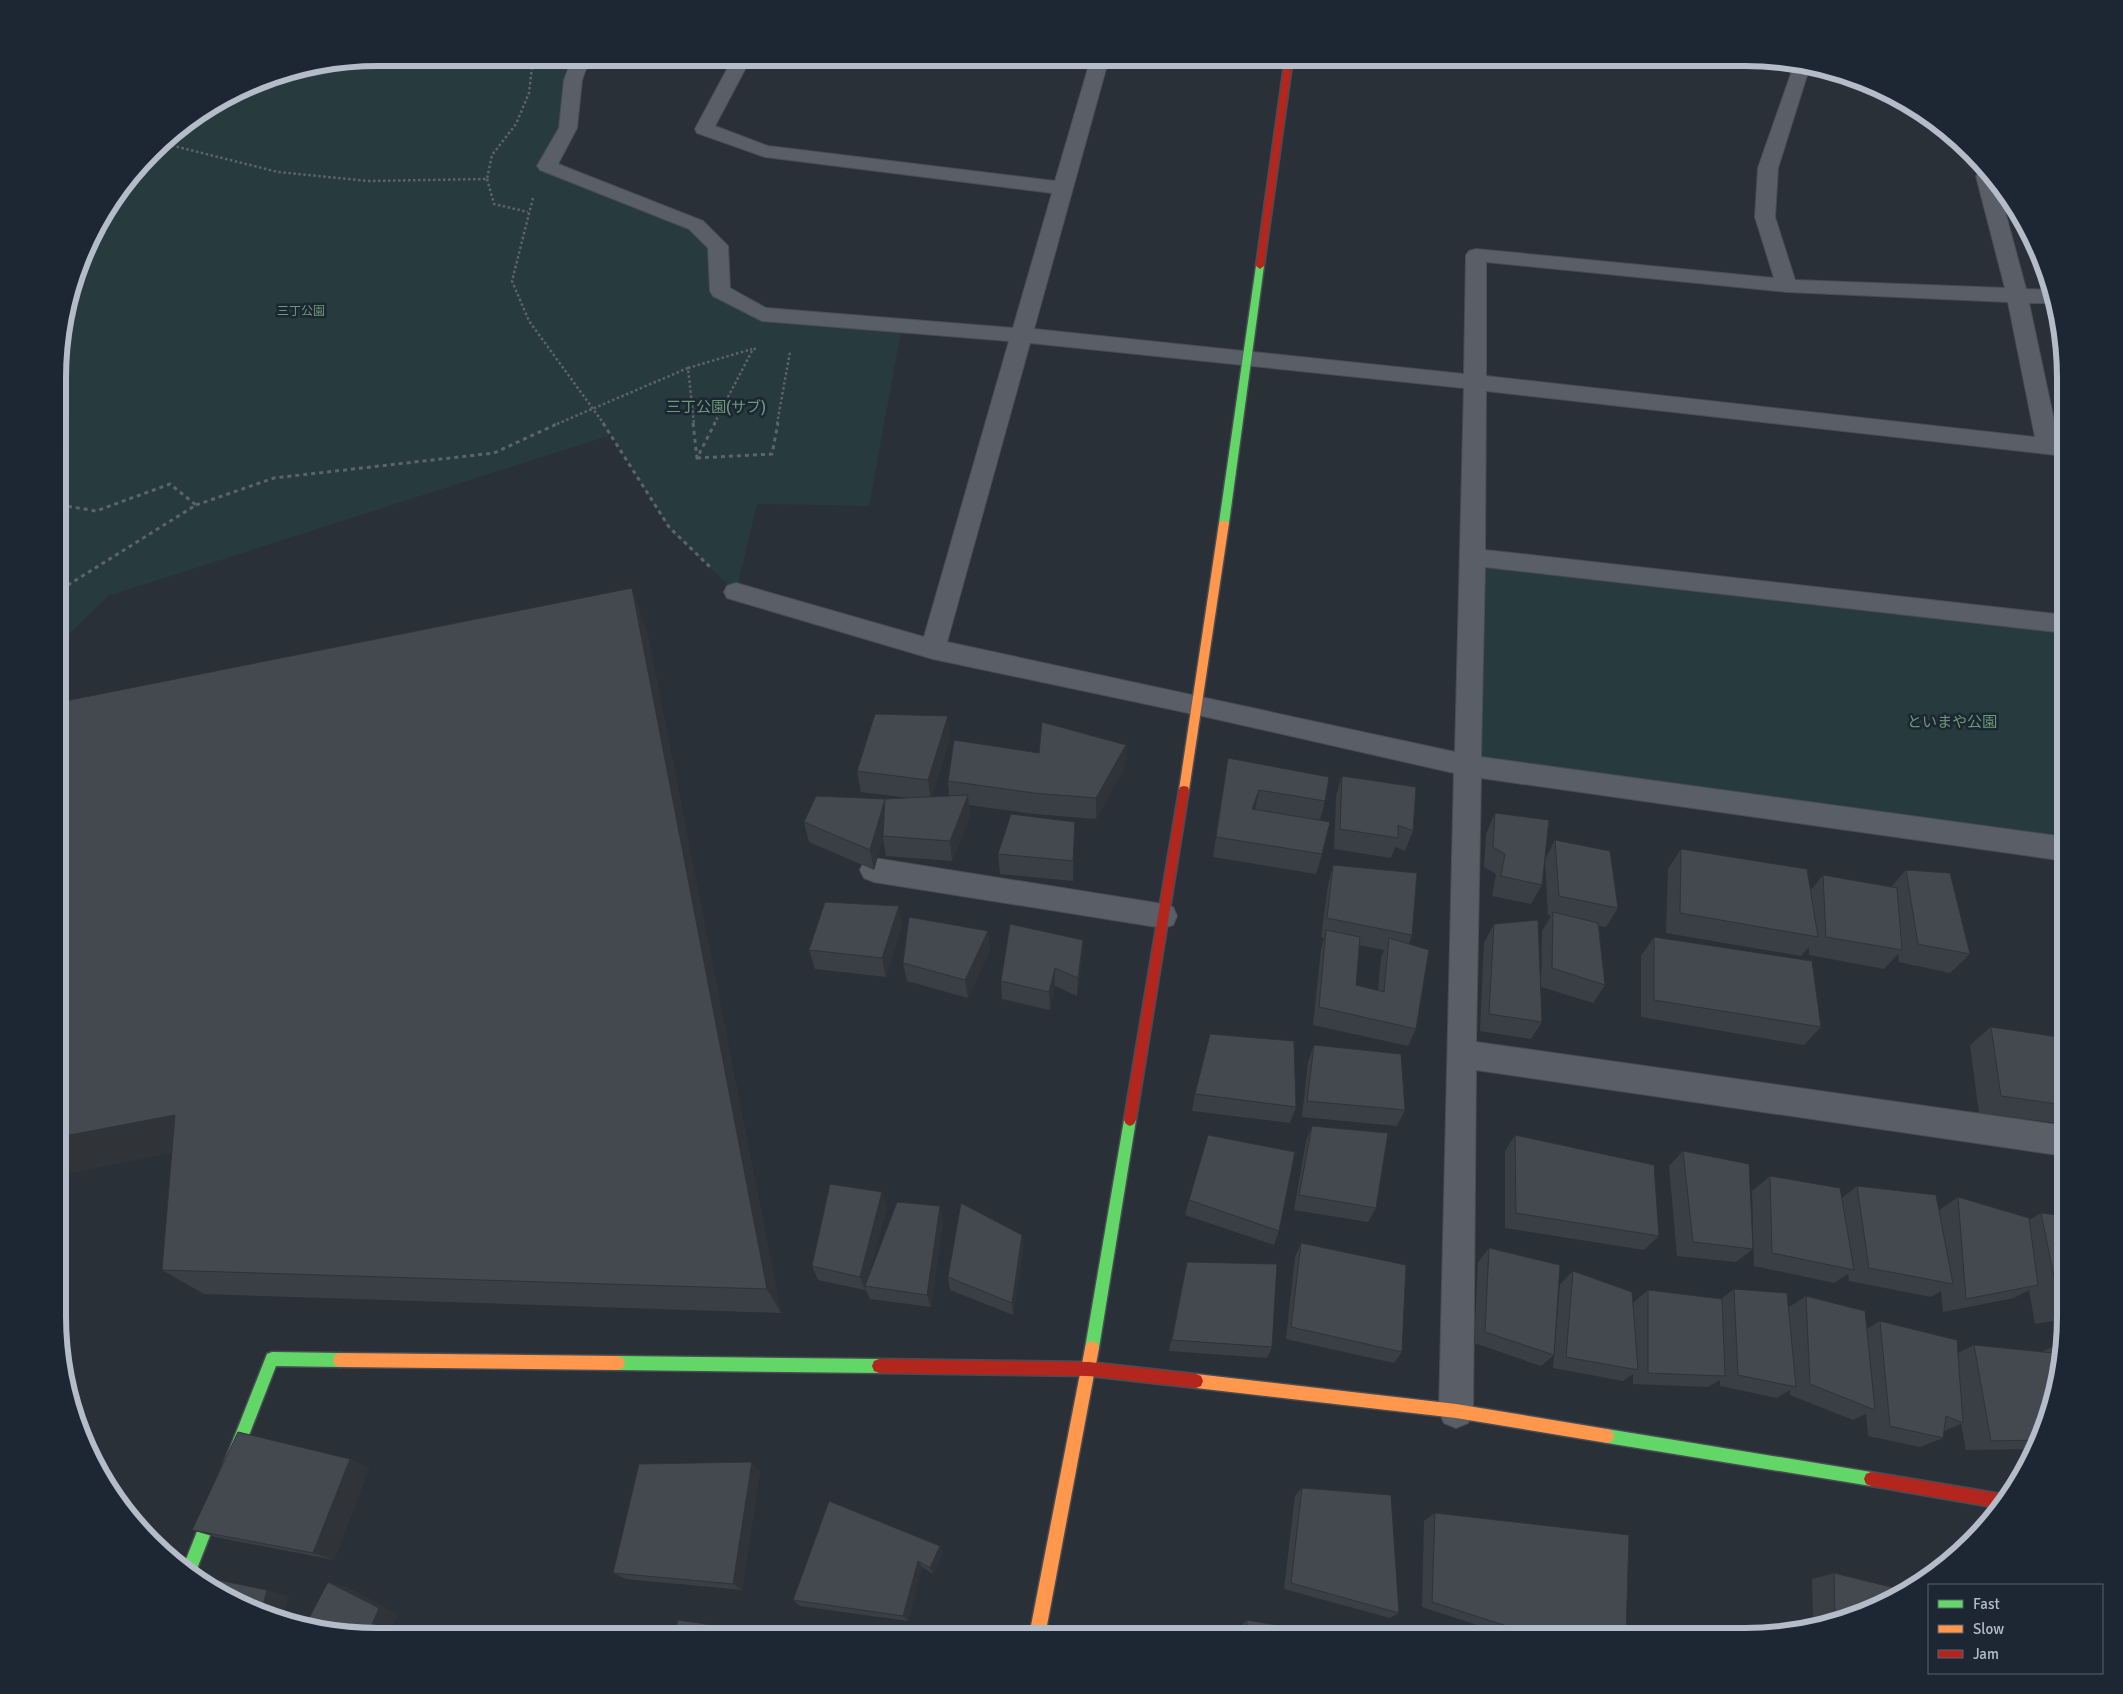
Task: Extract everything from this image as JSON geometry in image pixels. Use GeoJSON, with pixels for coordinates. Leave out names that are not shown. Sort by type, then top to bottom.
{"type":"FeatureCollection","features":[{"type":"Feature","properties":{"kind":"street"},"geometry":{"type":"LineString","coordinates":[[578,66],[573,80],[568,128],[546,166],[696,224],[718,246],[720,291],[762,314],[1020,335],[1247,357],[2057,447],[1988,183]]}},
{"type":"Feature","properties":{"kind":"street"},"geometry":{"type":"LineString","coordinates":[[738,66],[704,129],[765,151],[1062,188]]}},
{"type":"Feature","properties":{"kind":"street"},"geometry":{"type":"LineString","coordinates":[[933,649],[1062,188],[1092,66]]}},
{"type":"Feature","properties":{"kind":"street"},"geometry":{"type":"LineString","coordinates":[[1039,1628],[1089,1369],[1198,705],[1288,66]]}},
{"type":"Feature","properties":{"kind":"street"},"geometry":{"type":"LineString","coordinates":[[1787,286],[1765,217],[1768,168],[1800,71]]}},
{"type":"Feature","properties":{"kind":"street"},"geometry":{"type":"LineString","coordinates":[[1456,1411],[1461,1054],[1469,766],[1476,256],[1787,286],[2045,296]]}},
{"type":"Feature","properties":{"kind":"street"},"geometry":{"type":"LineString","coordinates":[[1472,557],[2057,623]]}},
{"type":"Feature","properties":{"kind":"street"},"geometry":{"type":"LineString","coordinates":[[736,592],[933,649],[1198,705],[1469,766],[2057,847]]}},
{"type":"Feature","properties":{"kind":"street"},"geometry":{"type":"LineString","coordinates":[[874,870],[1163,916]]}},
{"type":"Feature","properties":{"kind":"street"},"geometry":{"type":"LineString","coordinates":[[1461,1054],[2057,1140]]}},
{"type":"Feature","properties":{"kind":"street"},"geometry":{"type":"LineString","coordinates":[[191,1565],[272,1359],[1089,1369],[1456,1411],[1996,1500]]}},
{"type":"Feature","properties":{"kind":"path"},"geometry":{"type":"LineString","coordinates":[[528,212],[494,204],[487,178],[492,155],[516,124],[529,93],[532,66]]}},
{"type":"Feature","properties":{"kind":"path"},"geometry":{"type":"LineString","coordinates":[[172,145],[278,172],[368,181],[487,178]]}},
{"type":"Feature","properties":{"kind":"path"},"geometry":{"type":"LineString","coordinates":[[546,166],[528,212],[512,281],[529,321],[612,435],[669,527],[736,592]]}},
{"type":"Feature","properties":{"kind":"path"},"geometry":{"type":"LineString","coordinates":[[696,458],[753,349]]}},
{"type":"Feature","properties":{"kind":"path"},"geometry":{"type":"LineString","coordinates":[[66,586],[196,505],[274,478],[494,453],[591,408],[688,368],[753,349],[762,350]]}},
{"type":"Feature","properties":{"kind":"path"},"geometry":{"type":"LineString","coordinates":[[696,458],[772,454],[791,352],[782,351]]}},
{"type":"Feature","properties":{"kind":"path"},"geometry":{"type":"LineString","coordinates":[[688,368],[696,458]]}},
{"type":"Feature","properties":{"kind":"path"},"geometry":{"type":"LineString","coordinates":[[66,506],[96,511],[170,484],[196,505]]}},
{"type":"Feature","properties":{"kind":"green space","name":"三丁公園"},"geometry":{"type":"Polygon","coordinates":[[[578,66],[573,80],[568,128],[547,166],[696,225],[718,246],[721,291],[762,314],[902,326],[869,506],[757,504],[736,592],[671,532],[611,435],[108,596],[66,637],[66,379],[72,318],[83,278],[98,240],[108,222],[131,188],[158,158],[188,131],[222,108],[240,98],[278,83],[318,72],[358,67],[578,66]]]}},
{"type":"Feature","properties":{"kind":"green space","name":"といまや公園"},"geometry":{"type":"Polygon","coordinates":[[[1473,557],[2057,623],[2057,848],[1469,766],[1473,557]]]}},
{"type":"Feature","properties":{"kind":"building"},"geometry":{"type":"Polygon","coordinates":[[[632,588],[767,1289],[162,1270],[175,1115],[66,1136],[66,701],[632,588]]]}},
{"type":"Feature","properties":{"kind":"building"},"geometry":{"type":"Polygon","coordinates":[[[875,714],[948,716],[928,780],[857,771],[875,714]]]}},
{"type":"Feature","properties":{"kind":"building"},"geometry":{"type":"Polygon","coordinates":[[[1042,722],[1126,745],[1096,798],[1034,793],[948,781],[954,740],[1039,753],[1042,722]]]}},
{"type":"Feature","properties":{"kind":"building"},"geometry":{"type":"Polygon","coordinates":[[[1228,758],[1329,777],[1325,801],[1259,790],[1252,809],[1330,822],[1322,854],[1216,837],[1228,758]]]}},
{"type":"Feature","properties":{"kind":"building"},"geometry":{"type":"Polygon","coordinates":[[[1342,776],[1416,787],[1413,831],[1398,825],[1398,838],[1340,829],[1342,776]]]}},
{"type":"Feature","properties":{"kind":"building"},"geometry":{"type":"Polygon","coordinates":[[[968,795],[950,841],[883,836],[885,799],[968,795]]]}},
{"type":"Feature","properties":{"kind":"building"},"geometry":{"type":"Polygon","coordinates":[[[816,796],[885,799],[870,850],[804,822],[816,796]]]}},
{"type":"Feature","properties":{"kind":"building"},"geometry":{"type":"Polygon","coordinates":[[[1495,813],[1549,820],[1542,885],[1501,876],[1505,854],[1493,847],[1495,813]]]}},
{"type":"Feature","properties":{"kind":"building"},"geometry":{"type":"Polygon","coordinates":[[[1011,814],[1075,822],[1073,861],[998,854],[1011,814]]]}},
{"type":"Feature","properties":{"kind":"building"},"geometry":{"type":"Polygon","coordinates":[[[1555,840],[1610,851],[1618,908],[1559,896],[1555,840]]]}},
{"type":"Feature","properties":{"kind":"building"},"geometry":{"type":"Polygon","coordinates":[[[1681,849],[1807,869],[1818,937],[1680,913],[1681,849]]]}},
{"type":"Feature","properties":{"kind":"building"},"geometry":{"type":"Polygon","coordinates":[[[1333,865],[1417,873],[1412,935],[1327,918],[1333,865]]]}},
{"type":"Feature","properties":{"kind":"building"},"geometry":{"type":"Polygon","coordinates":[[[1906,870],[1950,873],[1970,954],[1918,944],[1906,870]]]}},
{"type":"Feature","properties":{"kind":"building"},"geometry":{"type":"Polygon","coordinates":[[[1823,875],[1897,888],[1902,950],[1826,937],[1823,875]]]}},
{"type":"Feature","properties":{"kind":"building"},"geometry":{"type":"Polygon","coordinates":[[[825,902],[899,906],[882,958],[809,950],[825,902]]]}},
{"type":"Feature","properties":{"kind":"building"},"geometry":{"type":"Polygon","coordinates":[[[1553,912],[1598,923],[1605,985],[1552,968],[1553,912]]]}},
{"type":"Feature","properties":{"kind":"building"},"geometry":{"type":"Polygon","coordinates":[[[909,917],[988,931],[965,980],[903,963],[909,917]]]}},
{"type":"Feature","properties":{"kind":"building"},"geometry":{"type":"Polygon","coordinates":[[[1538,920],[1542,1022],[1489,1014],[1494,924],[1538,920]]]}},
{"type":"Feature","properties":{"kind":"building"},"geometry":{"type":"Polygon","coordinates":[[[1010,924],[1083,940],[1078,978],[1055,968],[1049,992],[1001,981],[1010,924]]]}},
{"type":"Feature","properties":{"kind":"building"},"geometry":{"type":"Polygon","coordinates":[[[1326,930],[1360,937],[1356,985],[1384,992],[1389,938],[1429,950],[1416,1029],[1319,1007],[1326,930]]]}},
{"type":"Feature","properties":{"kind":"building"},"geometry":{"type":"Polygon","coordinates":[[[1654,937],[1812,961],[1821,1027],[1654,1000],[1654,937]]]}},
{"type":"Feature","properties":{"kind":"building"},"geometry":{"type":"Polygon","coordinates":[[[1991,1027],[2057,1037],[2057,1104],[2001,1096],[1991,1027]]]}},
{"type":"Feature","properties":{"kind":"building"},"geometry":{"type":"Polygon","coordinates":[[[1210,1034],[1294,1041],[1296,1107],[1195,1094],[1210,1034]]]}},
{"type":"Feature","properties":{"kind":"building"},"geometry":{"type":"Polygon","coordinates":[[[1314,1045],[1401,1054],[1405,1110],[1307,1101],[1314,1045]]]}},
{"type":"Feature","properties":{"kind":"building"},"geometry":{"type":"Polygon","coordinates":[[[1312,1126],[1388,1133],[1376,1208],[1299,1195],[1312,1126]]]}},
{"type":"Feature","properties":{"kind":"building"},"geometry":{"type":"Polygon","coordinates":[[[1208,1135],[1295,1152],[1279,1231],[1189,1200],[1208,1135]]]}},
{"type":"Feature","properties":{"kind":"building"},"geometry":{"type":"Polygon","coordinates":[[[1515,1135],[1654,1165],[1659,1236],[1516,1213],[1515,1135]]]}},
{"type":"Feature","properties":{"kind":"building"},"geometry":{"type":"Polygon","coordinates":[[[1683,1151],[1749,1164],[1753,1249],[1693,1242],[1683,1151]]]}},
{"type":"Feature","properties":{"kind":"building"},"geometry":{"type":"Polygon","coordinates":[[[1770,1176],[1840,1188],[1854,1270],[1772,1253],[1770,1176]]]}},
{"type":"Feature","properties":{"kind":"building"},"geometry":{"type":"Polygon","coordinates":[[[830,1184],[882,1192],[860,1277],[812,1266],[830,1184]]]}},
{"type":"Feature","properties":{"kind":"building"},"geometry":{"type":"Polygon","coordinates":[[[1857,1186],[1936,1195],[1953,1284],[1869,1268],[1857,1186]]]}},
{"type":"Feature","properties":{"kind":"building"},"geometry":{"type":"Polygon","coordinates":[[[1958,1197],[2029,1218],[2038,1285],[1966,1299],[1958,1197]]]}},
{"type":"Feature","properties":{"kind":"building"},"geometry":{"type":"Polygon","coordinates":[[[897,1202],[940,1206],[927,1295],[865,1286],[897,1202]]]}},
{"type":"Feature","properties":{"kind":"building"},"geometry":{"type":"Polygon","coordinates":[[[961,1203],[1022,1235],[1012,1303],[948,1277],[961,1203]]]}},
{"type":"Feature","properties":{"kind":"building"},"geometry":{"type":"Polygon","coordinates":[[[2041,1213],[2057,1215],[2057,1291],[2041,1213]]]}},
{"type":"Feature","properties":{"kind":"building"},"geometry":{"type":"Polygon","coordinates":[[[1301,1243],[1406,1265],[1402,1352],[1291,1327],[1301,1243]]]}},
{"type":"Feature","properties":{"kind":"building"},"geometry":{"type":"Polygon","coordinates":[[[1489,1248],[1560,1265],[1554,1355],[1485,1332],[1489,1248]]]}},
{"type":"Feature","properties":{"kind":"building"},"geometry":{"type":"Polygon","coordinates":[[[1187,1262],[1277,1264],[1272,1347],[1172,1340],[1187,1262]]]}},
{"type":"Feature","properties":{"kind":"building"},"geometry":{"type":"Polygon","coordinates":[[[1573,1271],[1632,1292],[1638,1370],[1566,1357],[1573,1271]]]}},
{"type":"Feature","properties":{"kind":"building"},"geometry":{"type":"Polygon","coordinates":[[[1734,1289],[1787,1293],[1796,1387],[1738,1375],[1734,1289]]]}},
{"type":"Feature","properties":{"kind":"building"},"geometry":{"type":"Polygon","coordinates":[[[1648,1290],[1722,1299],[1725,1376],[1648,1373],[1648,1290]]]}},
{"type":"Feature","properties":{"kind":"building"},"geometry":{"type":"Polygon","coordinates":[[[1806,1296],[1865,1311],[1875,1410],[1810,1384],[1806,1296]]]}},
{"type":"Feature","properties":{"kind":"building"},"geometry":{"type":"Polygon","coordinates":[[[1880,1321],[1957,1340],[1963,1423],[1946,1416],[1943,1438],[1890,1426],[1880,1321]]]}},
{"type":"Feature","properties":{"kind":"building"},"geometry":{"type":"Polygon","coordinates":[[[1974,1345],[2053,1353],[2051,1376],[2046,1396],[2031,1440],[1991,1441],[1974,1345]]]}},
{"type":"Feature","properties":{"kind":"building"},"geometry":{"type":"Polygon","coordinates":[[[238,1432],[350,1459],[313,1553],[192,1530],[238,1432]]]}},
{"type":"Feature","properties":{"kind":"building"},"geometry":{"type":"Polygon","coordinates":[[[752,1462],[733,1584],[613,1573],[639,1464],[752,1462]]]}},
{"type":"Feature","properties":{"kind":"building"},"geometry":{"type":"Polygon","coordinates":[[[1302,1488],[1391,1495],[1399,1613],[1291,1583],[1302,1488]]]}},
{"type":"Feature","properties":{"kind":"building"},"geometry":{"type":"Polygon","coordinates":[[[829,1501],[940,1546],[930,1568],[918,1561],[903,1616],[793,1600],[829,1501]]]}},
{"type":"Feature","properties":{"kind":"building"},"geometry":{"type":"Polygon","coordinates":[[[1435,1513],[1629,1535],[1626,1628],[1513,1628],[1432,1602],[1435,1513]]]}},
{"type":"Feature","properties":{"kind":"building"},"geometry":{"type":"Polygon","coordinates":[[[1834,1573],[1897,1588],[1864,1604],[1835,1614],[1834,1573]]]}},
{"type":"Feature","properties":{"kind":"building"},"geometry":{"type":"Polygon","coordinates":[[[210,1578],[267,1590],[263,1605],[240,1596],[210,1578]]]}},
{"type":"Feature","properties":{"kind":"building"},"geometry":{"type":"Polygon","coordinates":[[[328,1582],[379,1608],[371,1628],[338,1625],[308,1620],[328,1582]]]}},
{"type":"Feature","properties":{"kind":"building"},"geometry":{"type":"Polygon","coordinates":[[[678,1620],[734,1628],[676,1628],[678,1620]]]}},
{"type":"Feature","properties":{"kind":"building"},"geometry":{"type":"Polygon","coordinates":[[[1247,1620],[1294,1628],[1246,1628],[1247,1620]]]}},
{"type":"Feature","properties":{"kind":"traffic: fast"},"geometry":{"type":"LineString","coordinates":[[1224,523],[1260,266]]}},
{"type":"Feature","properties":{"kind":"traffic: fast"},"geometry":{"type":"LineString","coordinates":[[1092,1348],[1130,1120]]}},
{"type":"Feature","properties":{"kind":"traffic: fast"},"geometry":{"type":"LineString","coordinates":[[191,1565],[272,1359],[340,1360]]}},
{"type":"Feature","properties":{"kind":"traffic: fast"},"geometry":{"type":"LineString","coordinates":[[618,1363],[879,1366]]}},
{"type":"Feature","properties":{"kind":"traffic: fast"},"geometry":{"type":"LineString","coordinates":[[1607,1436],[1871,1479]]}},
{"type":"Feature","properties":{"kind":"traffic: slow"},"geometry":{"type":"LineString","coordinates":[[1184,790],[1224,523]]}},
{"type":"Feature","properties":{"kind":"traffic: slow"},"geometry":{"type":"LineString","coordinates":[[1039,1628],[1092,1348]]}},
{"type":"Feature","properties":{"kind":"traffic: slow"},"geometry":{"type":"LineString","coordinates":[[340,1360],[618,1363]]}},
{"type":"Feature","properties":{"kind":"traffic: slow"},"geometry":{"type":"LineString","coordinates":[[1196,1381],[1456,1411],[1607,1436]]}},
{"type":"Feature","properties":{"kind":"traffic: jam"},"geometry":{"type":"LineString","coordinates":[[1260,266],[1288,66]]}},
{"type":"Feature","properties":{"kind":"traffic: jam"},"geometry":{"type":"LineString","coordinates":[[1130,1120],[1184,790]]}},
{"type":"Feature","properties":{"kind":"traffic: jam"},"geometry":{"type":"LineString","coordinates":[[879,1366],[1089,1369],[1196,1381]]}},
{"type":"Feature","properties":{"kind":"traffic: jam"},"geometry":{"type":"LineString","coordinates":[[1871,1479],[1996,1500]]}},
{"type":"Feature","properties":{"kind":"park label","name":"三丁公園(サブ)"},"geometry":{"type":"Point","coordinates":[716,407]}}]}
